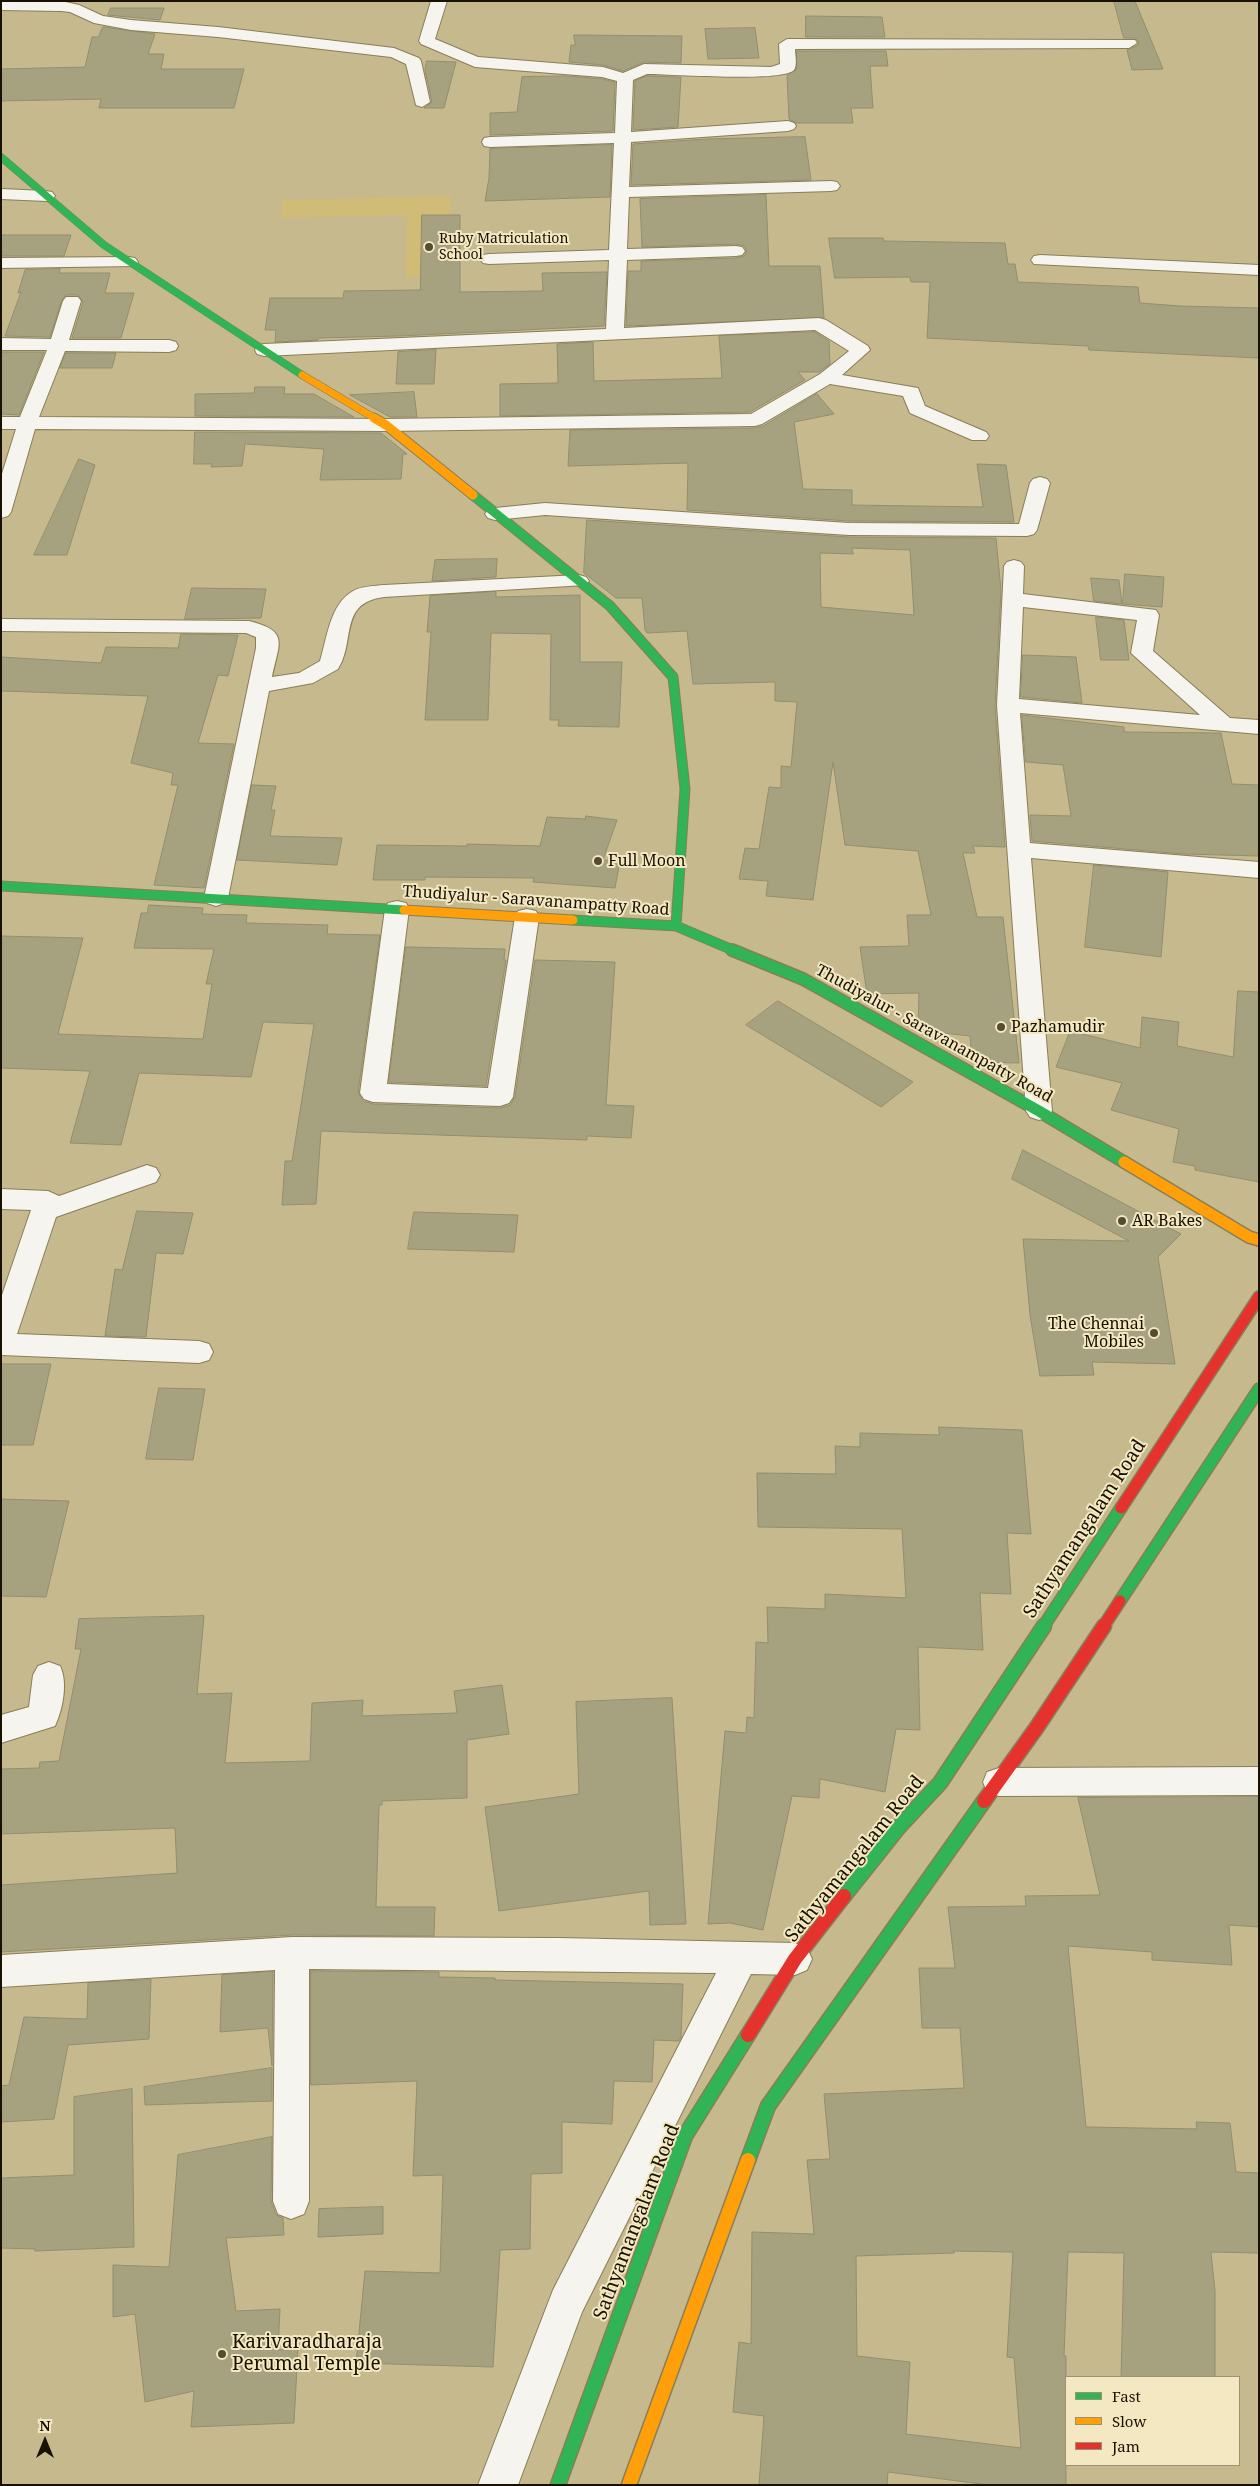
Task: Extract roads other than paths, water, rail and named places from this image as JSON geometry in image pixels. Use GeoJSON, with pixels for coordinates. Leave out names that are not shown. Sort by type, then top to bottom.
{"type":"FeatureCollection","features":[{"type":"Feature","properties":{"kind":"main road"},"geometry":{"type":"LineString","coordinates":[[1,156],[104,245],[327,392],[386,425],[610,606],[673,677],[685,789],[676,926]]}},
{"type":"Feature","properties":{"kind":"main road","name":"Thudiyalur - Saravanampatty Road"},"geometry":{"type":"LineString","coordinates":[[1,886],[676,926],[803,979],[1039,1111],[1249,1237],[1259,1240]]}},
{"type":"Feature","properties":{"kind":"main road","name":"Sathyamangalam Road"},"geometry":{"type":"LineString","coordinates":[[558,2485],[685,2136],[795,1959],[899,1827],[940,1783],[1259,1297]]}},
{"type":"Feature","properties":{"kind":"main road"},"geometry":{"type":"LineString","coordinates":[[628,2485],[768,2106],[1037,1727],[1259,1389]]}},
{"type":"Feature","properties":{"kind":"street"},"geometry":{"type":"LineString","coordinates":[[439,1],[427,41],[475,62],[621,76],[644,69],[772,72],[788,67],[787,44],[1129,43]]}},
{"type":"Feature","properties":{"kind":"street"},"geometry":{"type":"LineString","coordinates":[[1,5],[61,6],[74,8],[98,20],[131,25],[218,32],[394,53],[413,61],[422,102]]}},
{"type":"Feature","properties":{"kind":"street"},"geometry":{"type":"LineString","coordinates":[[615,334],[621,192],[621,76]]}},
{"type":"Feature","properties":{"kind":"street"},"geometry":{"type":"LineString","coordinates":[[490,142],[622,137],[788,126]]}},
{"type":"Feature","properties":{"kind":"street"},"geometry":{"type":"LineString","coordinates":[[621,192],[831,186]]}},
{"type":"Feature","properties":{"kind":"street"},"geometry":{"type":"LineString","coordinates":[[1,194],[46,196]]}},
{"type":"Feature","properties":{"kind":"street"},"geometry":{"type":"LineString","coordinates":[[489,259],[736,251]]}},
{"type":"Feature","properties":{"kind":"street"},"geometry":{"type":"LineString","coordinates":[[1040,260],[1259,270]]}},
{"type":"Feature","properties":{"kind":"street"},"geometry":{"type":"LineString","coordinates":[[1,263],[129,262]]}},
{"type":"Feature","properties":{"kind":"street"},"geometry":{"type":"LineString","coordinates":[[1,512],[27,423],[58,345],[72,301]]}},
{"type":"Feature","properties":{"kind":"street"},"geometry":{"type":"LineString","coordinates":[[1,423],[386,425],[755,420],[827,378],[861,350],[819,324],[264,350]]}},
{"type":"Feature","properties":{"kind":"street"},"geometry":{"type":"LineString","coordinates":[[1,344],[169,346]]}},
{"type":"Feature","properties":{"kind":"street"},"geometry":{"type":"LineString","coordinates":[[827,378],[911,392],[917,409],[979,436]]}},
{"type":"Feature","properties":{"kind":"street"},"geometry":{"type":"LineString","coordinates":[[495,514],[545,509],[849,529],[1028,530],[1040,483]]}},
{"type":"Feature","properties":{"kind":"street"},"geometry":{"type":"LineString","coordinates":[[1014,566],[1008,705],[1039,1111]]}},
{"type":"Feature","properties":{"kind":"street"},"geometry":{"type":"LineString","coordinates":[[259,686],[305,678],[330,664],[345,611],[350,603],[363,594],[384,591],[578,581]]}},
{"type":"Feature","properties":{"kind":"street"},"geometry":{"type":"LineString","coordinates":[[1013,599],[1148,615],[1142,653],[1224,724]]}},
{"type":"Feature","properties":{"kind":"street"},"geometry":{"type":"LineString","coordinates":[[1,625],[249,627],[267,634],[267,648],[216,898]]}},
{"type":"Feature","properties":{"kind":"street"},"geometry":{"type":"LineString","coordinates":[[1008,705],[1259,727]]}},
{"type":"Feature","properties":{"kind":"street"},"geometry":{"type":"LineString","coordinates":[[1019,849],[1259,870]]}},
{"type":"Feature","properties":{"kind":"street"},"geometry":{"type":"LineString","coordinates":[[397,909],[373,1093],[500,1097],[527,917]]}},
{"type":"Feature","properties":{"kind":"street"},"geometry":{"type":"LineString","coordinates":[[44,1211],[147,1175]]}},
{"type":"Feature","properties":{"kind":"street"},"geometry":{"type":"LineString","coordinates":[[1,1199],[48,1200],[1,1340]]}},
{"type":"Feature","properties":{"kind":"street"},"geometry":{"type":"LineString","coordinates":[[1,1344],[199,1352]]}},
{"type":"Feature","properties":{"kind":"street"},"geometry":{"type":"LineString","coordinates":[[1,1729],[44,1716],[49,1675]]}},
{"type":"Feature","properties":{"kind":"street"},"geometry":{"type":"LineString","coordinates":[[998,1782],[1259,1781]]}},
{"type":"Feature","properties":{"kind":"street"},"geometry":{"type":"LineString","coordinates":[[1,1972],[292,1953],[795,1959]]}},
{"type":"Feature","properties":{"kind":"street"},"geometry":{"type":"LineString","coordinates":[[291,2201],[292,1953]]}},
{"type":"Feature","properties":{"kind":"street"},"geometry":{"type":"LineString","coordinates":[[498,2485],[566,2303],[742,1957]]}},
{"type":"Feature","properties":{"kind":"place","name":"Ruby Matriculation School"},"geometry":{"type":"Point","coordinates":[429,247]}},
{"type":"Feature","properties":{"kind":"place","name":"Full Moon"},"geometry":{"type":"Point","coordinates":[598,861]}},
{"type":"Feature","properties":{"kind":"place","name":"Pazhamudir"},"geometry":{"type":"Point","coordinates":[1001,1027]}},
{"type":"Feature","properties":{"kind":"place","name":"AR Bakes"},"geometry":{"type":"Point","coordinates":[1122,1221]}},
{"type":"Feature","properties":{"kind":"place","name":"The Chennai Mobiles"},"geometry":{"type":"Point","coordinates":[1154,1333]}},
{"type":"Feature","properties":{"kind":"place","name":"Karivaradharaja Perumal Temple"},"geometry":{"type":"Point","coordinates":[222,2354]}}]}
